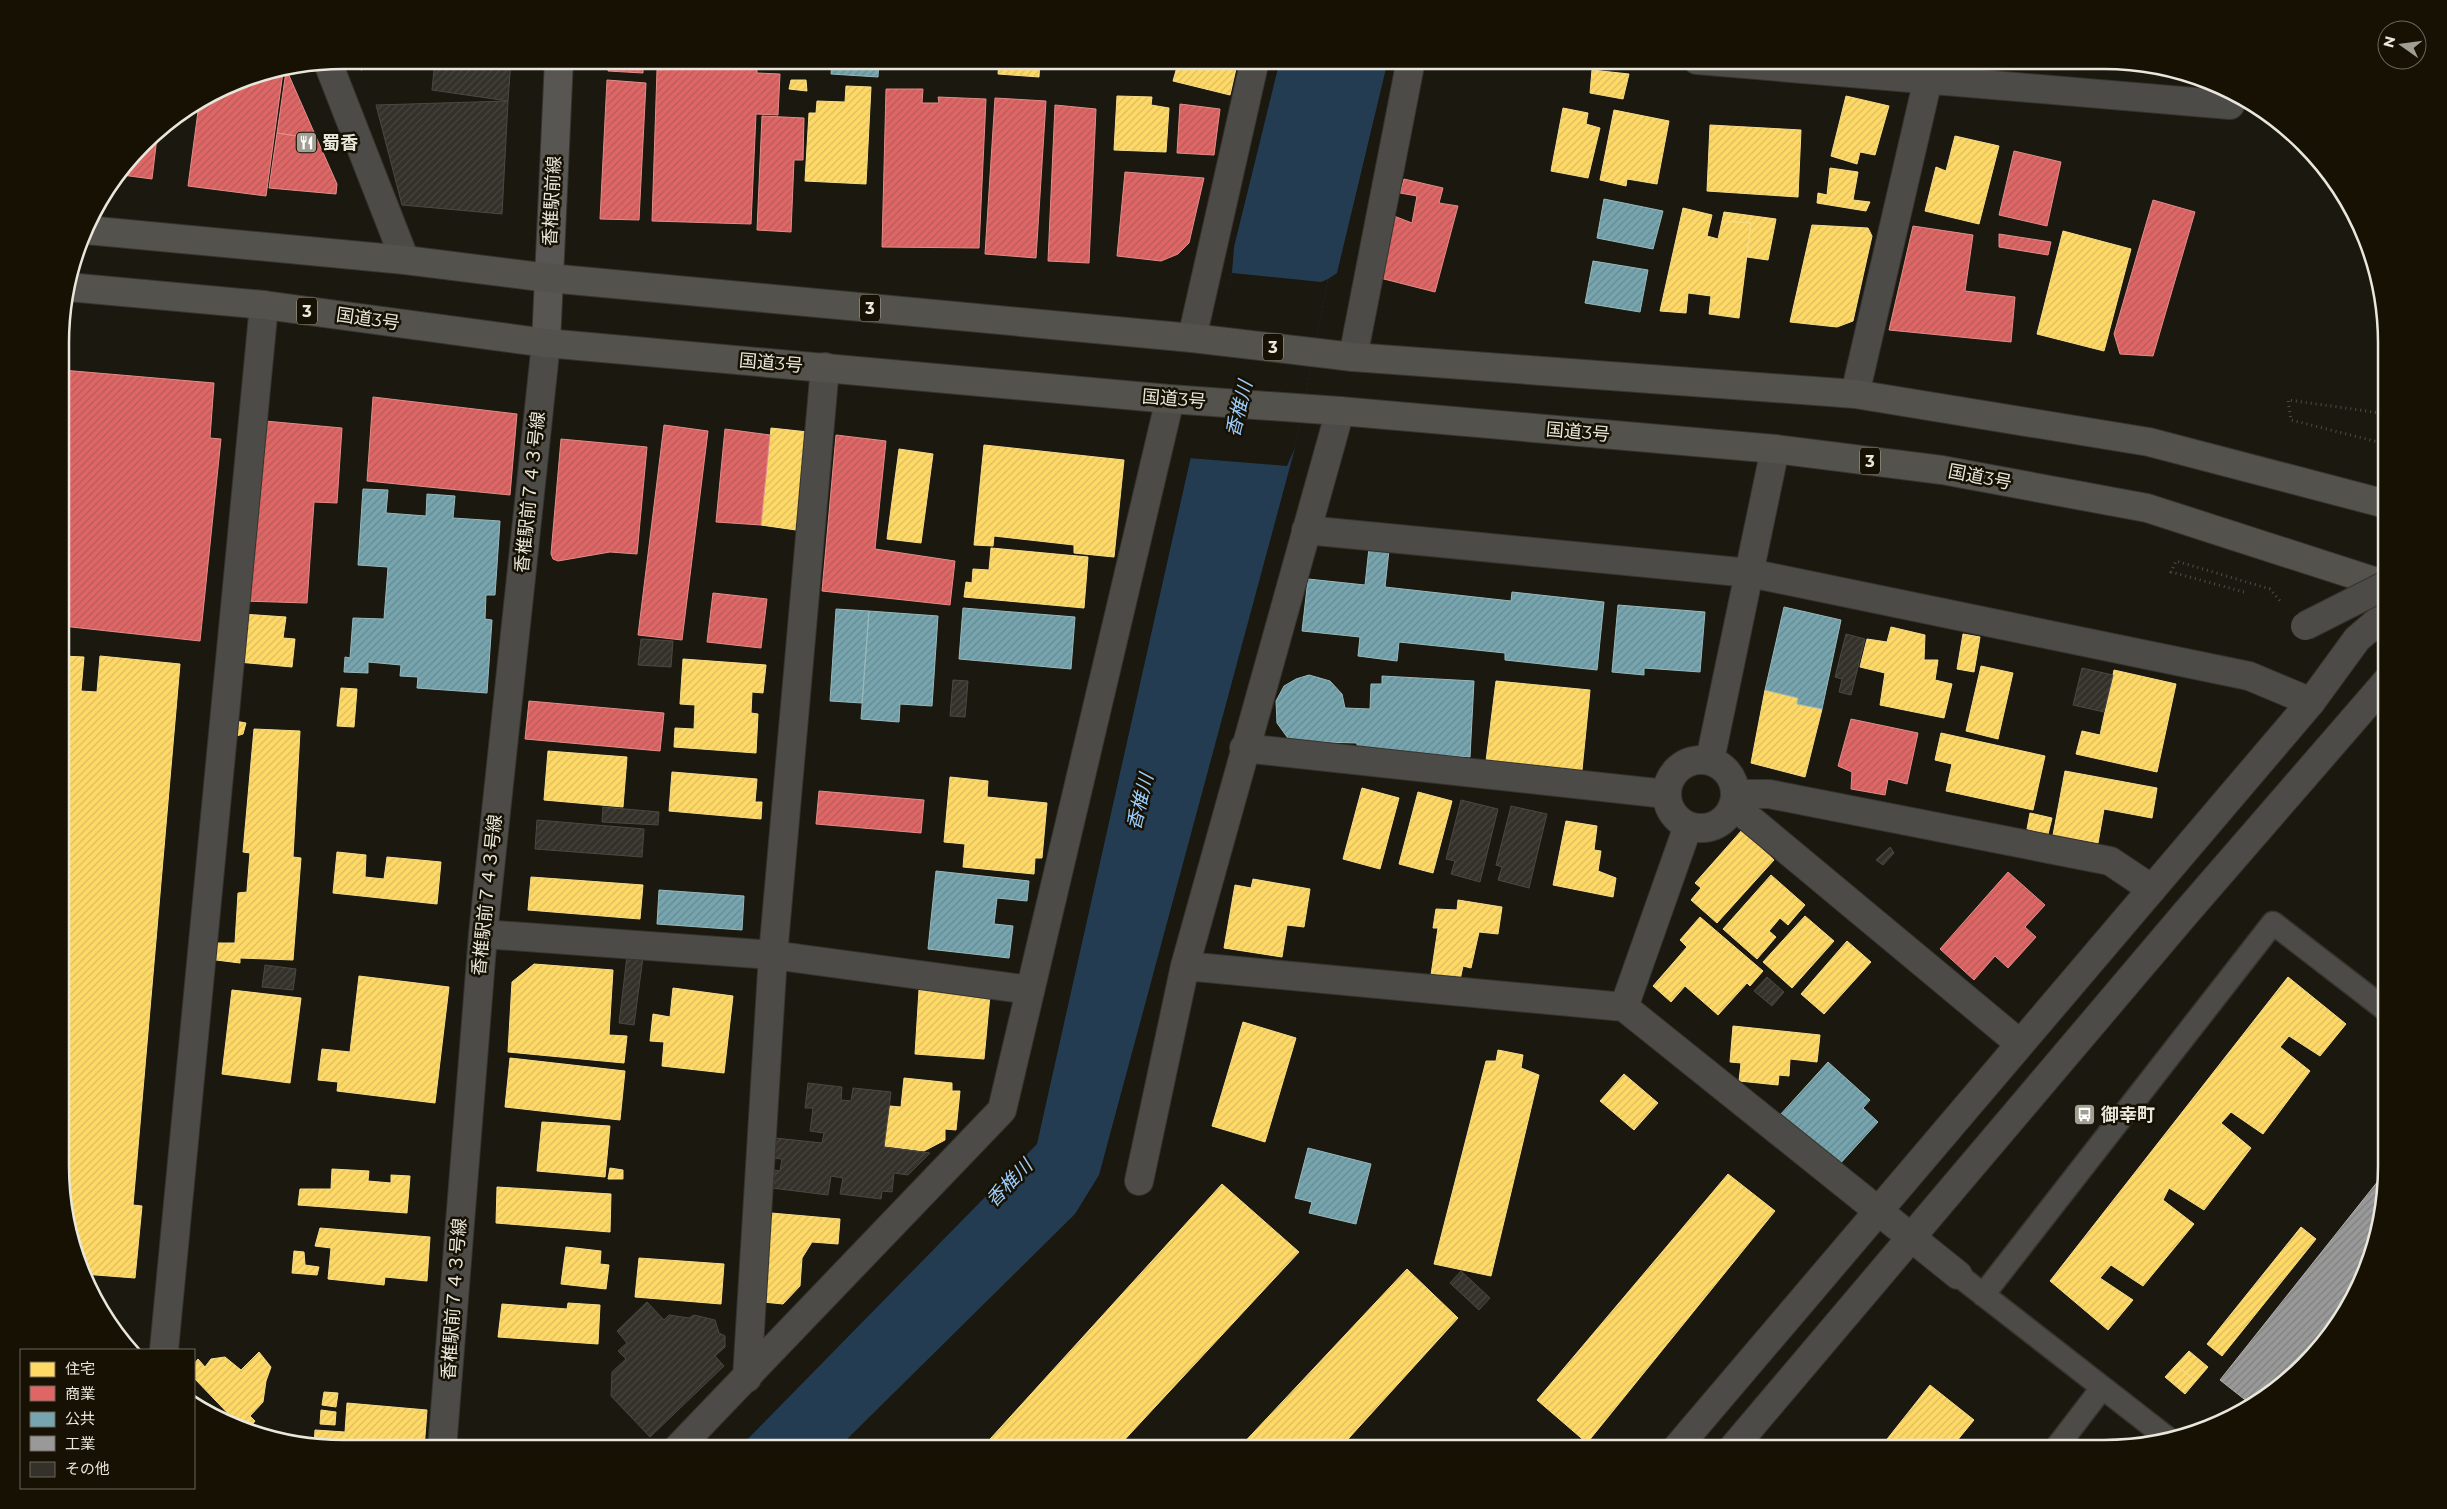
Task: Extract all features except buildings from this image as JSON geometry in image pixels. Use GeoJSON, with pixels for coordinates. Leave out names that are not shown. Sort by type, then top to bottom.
{"type":"FeatureCollection","features":[{"type":"Feature","properties":{"kind":"highway","name":"3"},"geometry":{"type":"LineString","coordinates":[[93,231],[405,260],[549,278],[1192,338],[1354,357],[1855,394],[2149,442],[2378,502]]}},
{"type":"Feature","properties":{"kind":"highway","name":"国道3号"},"geometry":{"type":"LineString","coordinates":[[75,288],[264,305],[546,342],[1170,399],[1340,411],[1775,449],[1942,470],[2148,508],[2378,582]]}},
{"type":"Feature","properties":{"kind":"main road","name":"香椎駅前線"},"geometry":{"type":"LineString","coordinates":[[546,342],[559,69]]}},
{"type":"Feature","properties":{"kind":"street"},"geometry":{"type":"LineString","coordinates":[[330,69],[405,260]]}},
{"type":"Feature","properties":{"kind":"street"},"geometry":{"type":"LineString","coordinates":[[1192,338],[1253,69]]}},
{"type":"Feature","properties":{"kind":"street"},"geometry":{"type":"LineString","coordinates":[[1354,357],[1409,69]]}},
{"type":"Feature","properties":{"kind":"street"},"geometry":{"type":"LineString","coordinates":[[1855,394],[1931,69],[2230,105]]}},
{"type":"Feature","properties":{"kind":"street"},"geometry":{"type":"LineString","coordinates":[[164,1349],[264,305]]}},
{"type":"Feature","properties":{"kind":"street","name":"香椎駅前７４３号線"},"geometry":{"type":"LineString","coordinates":[[443,1440],[483,934],[546,342]]}},
{"type":"Feature","properties":{"kind":"street"},"geometry":{"type":"LineString","coordinates":[[747,1378],[773,955],[824,368]]}},
{"type":"Feature","properties":{"kind":"street"},"geometry":{"type":"LineString","coordinates":[[686,1440],[1002,1110],[1170,399]]}},
{"type":"Feature","properties":{"kind":"street"},"geometry":{"type":"LineString","coordinates":[[1139,1181],[1185,966],[1244,748],[1340,411]]}},
{"type":"Feature","properties":{"kind":"street"},"geometry":{"type":"LineString","coordinates":[[1710,760],[1775,449]]}},
{"type":"Feature","properties":{"kind":"street"},"geometry":{"type":"LineString","coordinates":[[1306,530],[1750,573],[2249,676],[2312,702]]}},
{"type":"Feature","properties":{"kind":"street"},"geometry":{"type":"LineString","coordinates":[[2305,626],[2378,589]]}},
{"type":"Feature","properties":{"kind":"street"},"geometry":{"type":"LineString","coordinates":[[1683,1440],[2019,1043],[2312,702],[2357,639],[2378,621]]}},
{"type":"Feature","properties":{"kind":"street"},"geometry":{"type":"LineString","coordinates":[[1739,1440],[1910,1236],[2378,691]]}},
{"type":"Feature","properties":{"kind":"street"},"geometry":{"type":"LineString","coordinates":[[1244,748],[1666,794]]}},
{"type":"Feature","properties":{"kind":"street"},"geometry":{"type":"LineString","coordinates":[[1710,760],[1728,773],[1734,783],[1734,800],[1728,815],[1710,827],[1699,829],[1688,826],[1672,814],[1666,794],[1673,774],[1689,761],[1710,760]]}},
{"type":"Feature","properties":{"kind":"street"},"geometry":{"type":"LineString","coordinates":[[1734,800],[1769,794],[2110,860],[2152,888]]}},
{"type":"Feature","properties":{"kind":"street"},"geometry":{"type":"LineString","coordinates":[[1734,800],[2019,1043]]}},
{"type":"Feature","properties":{"kind":"street"},"geometry":{"type":"LineString","coordinates":[[1624,1007],[1688,826]]}},
{"type":"Feature","properties":{"kind":"street"},"geometry":{"type":"LineString","coordinates":[[483,934],[773,955],[1030,990]]}},
{"type":"Feature","properties":{"kind":"street"},"geometry":{"type":"LineString","coordinates":[[1185,966],[1624,1007],[1958,1275]]}},
{"type":"Feature","properties":{"kind":"lane"},"geometry":{"type":"LineString","coordinates":[[1983,1295],[2273,923],[2378,1004]]}},
{"type":"Feature","properties":{"kind":"lane"},"geometry":{"type":"LineString","coordinates":[[1958,1275],[2162,1434]]}},
{"type":"Feature","properties":{"kind":"lane"},"geometry":{"type":"LineString","coordinates":[[2062,1440],[2102,1388]]}},
{"type":"Feature","properties":{"kind":"path"},"geometry":{"type":"LineString","coordinates":[[2378,412],[2288,400],[2291,420],[2378,442]]}},
{"type":"Feature","properties":{"kind":"path"},"geometry":{"type":"LineString","coordinates":[[2244,592],[2171,572],[2176,561],[2270,590],[2305,626]]}},
{"type":"Feature","properties":{"kind":"water","name":"香椎川"},"geometry":{"type":"Polygon","coordinates":[[[1278,69],[1386,69],[1337,273],[1328,279],[1295,448],[1099,1175],[1075,1214],[846,1440],[747,1440],[1037,1144],[1232,273],[1234,247],[1278,69]]]}},
{"type":"Feature","properties":{"kind":"pier"},"geometry":{"type":"Polygon","coordinates":[[[1232,273],[1321,282],[1328,279],[1295,448],[1287,466],[1189,458],[1232,273]]]}},
{"type":"Feature","properties":{"kind":"place","name":"蜀香"},"geometry":{"type":"Point","coordinates":[306,143]}},
{"type":"Feature","properties":{"kind":"place","name":"御幸町"},"geometry":{"type":"Point","coordinates":[2085,1115]}}]}
